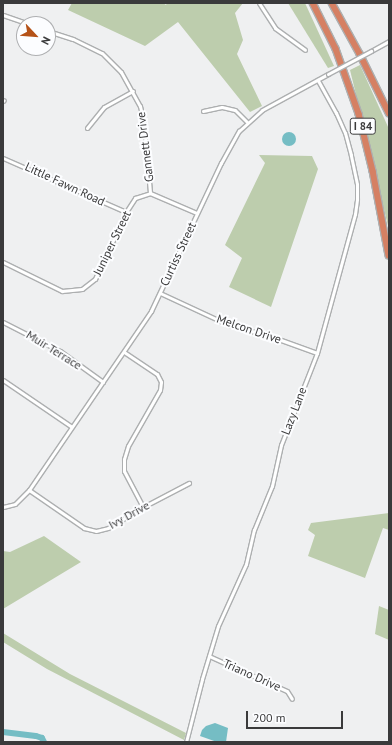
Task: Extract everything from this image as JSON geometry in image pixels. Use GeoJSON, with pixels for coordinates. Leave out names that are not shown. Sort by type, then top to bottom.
{"type":"FeatureCollection","features":[{"type":"Feature","properties":{"kind":"highway","name":"I 84"},"geometry":{"type":"LineString","coordinates":[[313,3],[338,54],[360,114],[389,256]]}},
{"type":"Feature","properties":{"kind":"highway","name":"I 84"},"geometry":{"type":"LineString","coordinates":[[332,3],[360,54],[389,114]]}},
{"type":"Feature","properties":{"kind":"street"},"geometry":{"type":"LineString","coordinates":[[258,3],[275,28],[305,50]]}},
{"type":"Feature","properties":{"kind":"street"},"geometry":{"type":"LineString","coordinates":[[3,15],[16,20]]}},
{"type":"Feature","properties":{"kind":"street","name":"Gannett Drive"},"geometry":{"type":"LineString","coordinates":[[56,33],[73,39],[102,53],[121,72],[140,106],[144,124],[150,193]]}},
{"type":"Feature","properties":{"kind":"street","name":"Curtiss Street"},"geometry":{"type":"LineString","coordinates":[[3,507],[15,504],[29,490],[151,311],[230,144],[247,122],[268,106],[389,41]]}},
{"type":"Feature","properties":{"kind":"street","name":"Lazy Lane"},"geometry":{"type":"LineString","coordinates":[[186,742],[218,626],[246,564],[254,530],[272,486],[281,445],[317,353],[357,199],[357,184],[346,138],[336,113],[318,80]]}},
{"type":"Feature","properties":{"kind":"street"},"geometry":{"type":"LineString","coordinates":[[87,128],[104,107],[132,91]]}},
{"type":"Feature","properties":{"kind":"street"},"geometry":{"type":"LineString","coordinates":[[203,111],[222,107],[234,110],[247,122]]}},
{"type":"Feature","properties":{"kind":"street","name":"Little Fawn Road"},"geometry":{"type":"LineString","coordinates":[[3,158],[126,212]]}},
{"type":"Feature","properties":{"kind":"street"},"geometry":{"type":"LineString","coordinates":[[150,193],[197,213]]}},
{"type":"Feature","properties":{"kind":"street","name":"Juniper Street"},"geometry":{"type":"LineString","coordinates":[[3,262],[62,291],[82,289],[95,279],[134,198],[150,193]]}},
{"type":"Feature","properties":{"kind":"street","name":"Melcon Drive"},"geometry":{"type":"LineString","coordinates":[[160,293],[229,325],[270,336],[317,353]]}},
{"type":"Feature","properties":{"kind":"street","name":"Muir Terrace"},"geometry":{"type":"LineString","coordinates":[[3,322],[60,352],[103,382]]}},
{"type":"Feature","properties":{"kind":"street"},"geometry":{"type":"LineString","coordinates":[[124,352],[156,374],[161,382],[160,390],[128,446],[124,459],[124,471],[126,477],[143,507]]}},
{"type":"Feature","properties":{"kind":"street"},"geometry":{"type":"LineString","coordinates":[[3,380],[72,427]]}},
{"type":"Feature","properties":{"kind":"street","name":"Ivy Drive"},"geometry":{"type":"LineString","coordinates":[[29,490],[84,528],[96,531],[108,528],[143,507],[189,483]]}},
{"type":"Feature","properties":{"kind":"street","name":"Triano Drive"},"geometry":{"type":"LineString","coordinates":[[209,656],[287,691],[292,699]]}},
{"type":"Feature","properties":{"kind":"green space"},"geometry":{"type":"Polygon","coordinates":[[[72,3],[163,3],[166,5],[167,3],[243,3],[235,13],[243,40],[237,54],[262,106],[250,112],[178,22],[145,46],[68,10],[72,3]]]}},
{"type":"Feature","properties":{"kind":"green space"},"geometry":{"type":"Polygon","coordinates":[[[288,3],[305,3],[334,66],[328,68],[288,3]]]}},
{"type":"Feature","properties":{"kind":"green space"},"geometry":{"type":"Polygon","coordinates":[[[360,65],[389,129],[389,230],[350,70],[360,65]]]}},
{"type":"Feature","properties":{"kind":"green space"},"geometry":{"type":"Polygon","coordinates":[[[259,155],[312,156],[318,169],[271,307],[229,287],[242,258],[225,245],[265,163],[259,155]]]}},
{"type":"Feature","properties":{"kind":"green space"},"geometry":{"type":"Polygon","coordinates":[[[389,513],[389,530],[383,528],[365,578],[308,556],[315,535],[308,530],[311,523],[389,513]]]}},
{"type":"Feature","properties":{"kind":"green space"},"geometry":{"type":"Polygon","coordinates":[[[44,536],[81,562],[3,609],[3,551],[10,552],[44,536]]]}},
{"type":"Feature","properties":{"kind":"green space"},"geometry":{"type":"Polygon","coordinates":[[[379,606],[389,610],[389,640],[375,634],[379,606]]]}},
{"type":"Feature","properties":{"kind":"green space"},"geometry":{"type":"Polygon","coordinates":[[[3,633],[70,674],[186,733],[184,740],[47,669],[3,642],[3,633]]]}},
{"type":"Feature","properties":{"kind":"water"},"geometry":{"type":"Polygon","coordinates":[[[286,132],[292,132],[296,136],[296,142],[292,146],[286,146],[282,142],[282,136],[286,132]]]}},
{"type":"Feature","properties":{"kind":"water"},"geometry":{"type":"Polygon","coordinates":[[[215,723],[228,728],[226,742],[217,742],[200,736],[202,730],[206,726],[215,723]]]}},
{"type":"Feature","properties":{"kind":"waterway"},"geometry":{"type":"LineString","coordinates":[[3,732],[36,736],[42,738],[44,742]]}}]}
